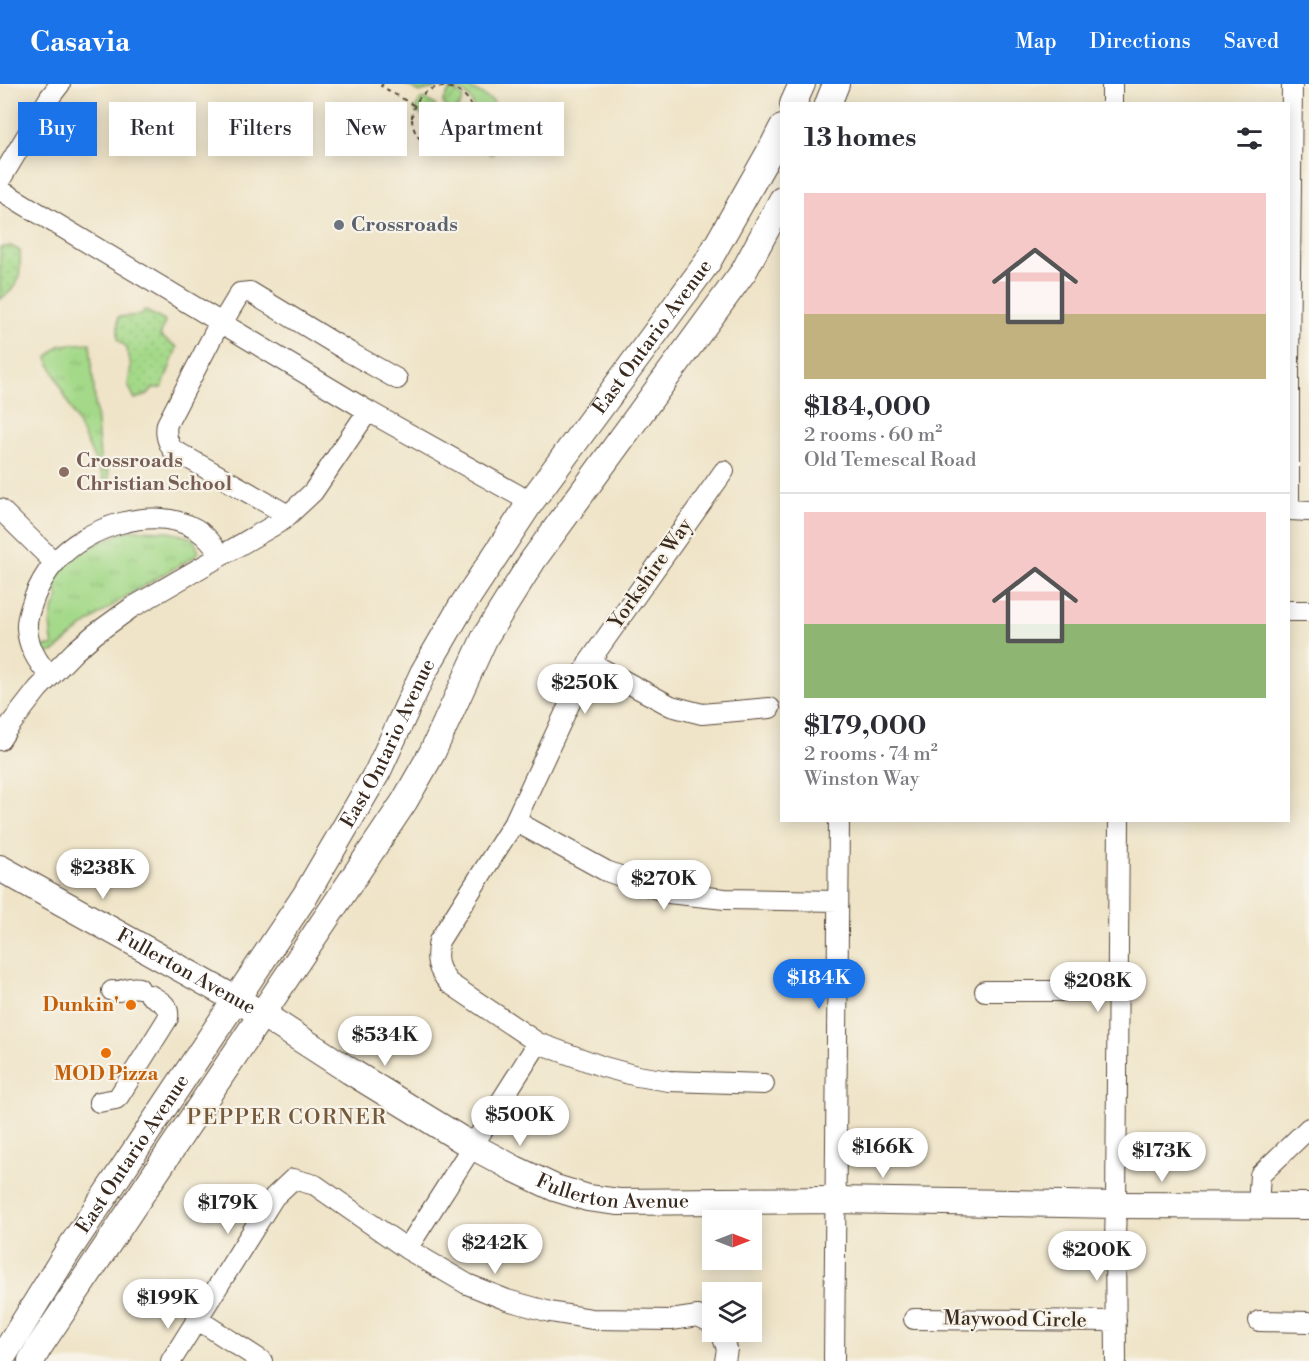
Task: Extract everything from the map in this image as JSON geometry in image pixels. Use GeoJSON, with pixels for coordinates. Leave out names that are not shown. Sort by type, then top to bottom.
{"type":"FeatureCollection","features":[{"type":"Feature","properties":{"kind":"main road"},"geometry":{"type":"LineString","coordinates":[[794,102],[801,84]]}},
{"type":"Feature","properties":{"kind":"main road"},"geometry":{"type":"LineString","coordinates":[[829,102],[836,84]]}},
{"type":"Feature","properties":{"kind":"main road","name":"East Ontario Avenue"},"geometry":{"type":"LineString","coordinates":[[0,1361],[66,1254],[305,896],[373,780],[423,673],[524,499],[707,262],[780,132]]}},
{"type":"Feature","properties":{"kind":"main road","name":"East Ontario Avenue"},"geometry":{"type":"LineString","coordinates":[[31,1361],[404,802],[432,753],[485,637],[533,560],[744,271],[780,204]]}},
{"type":"Feature","properties":{"kind":"main road","name":"Fullerton Avenue"},"geometry":{"type":"LineString","coordinates":[[0,868],[262,1014],[472,1146],[555,1188],[588,1198],[619,1202],[836,1200],[1309,1206]]}},
{"type":"Feature","properties":{"kind":"main road"},"geometry":{"type":"LineString","coordinates":[[20,1328],[28,1337],[21,1361]]}},
{"type":"Feature","properties":{"kind":"street"},"geometry":{"type":"LineString","coordinates":[[0,180],[60,84]]}},
{"type":"Feature","properties":{"kind":"street"},"geometry":{"type":"LineString","coordinates":[[1112,84],[1112,102]]}},
{"type":"Feature","properties":{"kind":"street"},"geometry":{"type":"LineString","coordinates":[[1290,132],[1292,84]]}},
{"type":"Feature","properties":{"kind":"street"},"geometry":{"type":"LineString","coordinates":[[0,190],[368,411],[524,499]]}},
{"type":"Feature","properties":{"kind":"street"},"geometry":{"type":"LineString","coordinates":[[288,515],[172,449],[165,430],[221,323],[240,293],[250,292],[397,379]]}},
{"type":"Feature","properties":{"kind":"street"},"geometry":{"type":"LineString","coordinates":[[0,740],[38,689],[95,634],[131,608],[283,520],[313,492],[368,411]]}},
{"type":"Feature","properties":{"kind":"street","name":"Yorkshire Way"},"geometry":{"type":"LineString","coordinates":[[538,1043],[449,983],[442,975],[438,965],[436,953],[439,940],[515,821],[589,662],[724,471]]}},
{"type":"Feature","properties":{"kind":"street"},"geometry":{"type":"LineString","coordinates":[[0,509],[55,563]]}},
{"type":"Feature","properties":{"kind":"street"},"geometry":{"type":"LineString","coordinates":[[1290,510],[1309,511]]}},
{"type":"Feature","properties":{"kind":"street"},"geometry":{"type":"LineString","coordinates":[[50,676],[39,664],[30,645],[27,627],[30,608],[40,584],[55,563],[70,549],[110,526],[133,520],[163,519],[197,530],[210,540],[221,556]]}},
{"type":"Feature","properties":{"kind":"street"},"geometry":{"type":"LineString","coordinates":[[1290,611],[1309,611]]}},
{"type":"Feature","properties":{"kind":"street"},"geometry":{"type":"LineString","coordinates":[[589,662],[670,706],[702,714],[770,708]]}},
{"type":"Feature","properties":{"kind":"street"},"geometry":{"type":"LineString","coordinates":[[515,821],[606,871],[668,893],[725,899],[838,901]]}},
{"type":"Feature","properties":{"kind":"street"},"geometry":{"type":"LineString","coordinates":[[834,1361],[839,822]]}},
{"type":"Feature","properties":{"kind":"street"},"geometry":{"type":"LineString","coordinates":[[1116,1361],[1119,822]]}},
{"type":"Feature","properties":{"kind":"street"},"geometry":{"type":"LineString","coordinates":[[99,1102],[116,1099],[119,1096],[168,1018],[167,1007],[145,991],[134,986],[120,992],[112,991]]}},
{"type":"Feature","properties":{"kind":"street"},"geometry":{"type":"LineString","coordinates":[[985,990],[1117,991]]}},
{"type":"Feature","properties":{"kind":"street"},"geometry":{"type":"LineString","coordinates":[[407,1249],[538,1043],[604,1067],[637,1076],[669,1081],[764,1084]]}},
{"type":"Feature","properties":{"kind":"street"},"geometry":{"type":"LineString","coordinates":[[1258,1206],[1260,1175],[1309,1128]]}},
{"type":"Feature","properties":{"kind":"street"},"geometry":{"type":"LineString","coordinates":[[1287,1148],[1309,1149]]}},
{"type":"Feature","properties":{"kind":"street"},"geometry":{"type":"LineString","coordinates":[[171,1361],[274,1197],[293,1179],[315,1185],[407,1249],[467,1284],[507,1300],[550,1312],[592,1319],[670,1320],[698,1316],[702,1318]]}},
{"type":"Feature","properties":{"kind":"street"},"geometry":{"type":"LineString","coordinates":[[197,1319],[262,1361]]}},
{"type":"Feature","properties":{"kind":"street","name":"Maywood Circle"},"geometry":{"type":"LineString","coordinates":[[914,1319],[1116,1321]]}},
{"type":"Feature","properties":{"kind":"street"},"geometry":{"type":"LineString","coordinates":[[1259,1321],[1309,1322]]}},
{"type":"Feature","properties":{"kind":"street"},"geometry":{"type":"LineString","coordinates":[[725,1342],[727,1349],[725,1361]]}},
{"type":"Feature","properties":{"kind":"path"},"geometry":{"type":"LineString","coordinates":[[383,84],[381,86],[415,106]]}},
{"type":"Feature","properties":{"kind":"path"},"geometry":{"type":"LineString","coordinates":[[443,87],[454,89],[466,98],[472,107],[474,117],[471,131],[458,145],[445,148],[433,147],[424,142],[415,130],[412,117],[415,106],[422,96],[432,89],[443,87]]}},
{"type":"Feature","properties":{"kind":"green space"},"geometry":{"type":"Polygon","coordinates":[[[405,84],[463,84],[493,102],[472,102],[462,92],[455,89],[438,88],[420,92],[405,84]]]}},
{"type":"Feature","properties":{"kind":"green space"},"geometry":{"type":"Polygon","coordinates":[[[453,90],[463,97],[462,102],[443,102],[449,91],[453,90]]]}},
{"type":"Feature","properties":{"kind":"green space"},"geometry":{"type":"Polygon","coordinates":[[[423,98],[430,102],[419,102],[423,98]]]}},
{"type":"Feature","properties":{"kind":"green space"},"geometry":{"type":"Polygon","coordinates":[[[419,102],[419,114],[415,109],[419,102]]]}},
{"type":"Feature","properties":{"kind":"green space"},"geometry":{"type":"Polygon","coordinates":[[[11,246],[20,251],[20,273],[12,290],[0,299],[0,248],[11,246]]]}},
{"type":"Feature","properties":{"kind":"green space"},"geometry":{"type":"Polygon","coordinates":[[[144,310],[165,321],[160,336],[177,347],[162,388],[153,388],[148,394],[135,399],[128,385],[131,366],[126,347],[118,340],[118,317],[142,315],[144,310]]]}},
{"type":"Feature","properties":{"kind":"green space"},"geometry":{"type":"Polygon","coordinates":[[[90,343],[101,470],[108,470],[110,487],[108,488],[47,358],[60,345],[90,343]]]}},
{"type":"Feature","properties":{"kind":"green space"},"geometry":{"type":"Polygon","coordinates":[[[129,530],[165,531],[193,538],[199,552],[103,612],[55,651],[44,652],[40,648],[53,646],[51,621],[53,609],[59,597],[52,584],[67,565],[85,550],[129,530]]]}},
{"type":"Feature","properties":{"kind":"place","name":"Crossroads"},"geometry":{"type":"Point","coordinates":[339,225]}},
{"type":"Feature","properties":{"kind":"place","name":"Crossroads Christian School"},"geometry":{"type":"Point","coordinates":[64,472]}},
{"type":"Feature","properties":{"kind":"place","name":"Dunkin'"},"geometry":{"type":"Point","coordinates":[131,1005]}},
{"type":"Feature","properties":{"kind":"place","name":"MOD Pizza"},"geometry":{"type":"Point","coordinates":[106,1053]}},
{"type":"Feature","properties":{"kind":"district","name":"PEPPER CORNER"},"geometry":{"type":"Point","coordinates":[287,1118]}}]}
